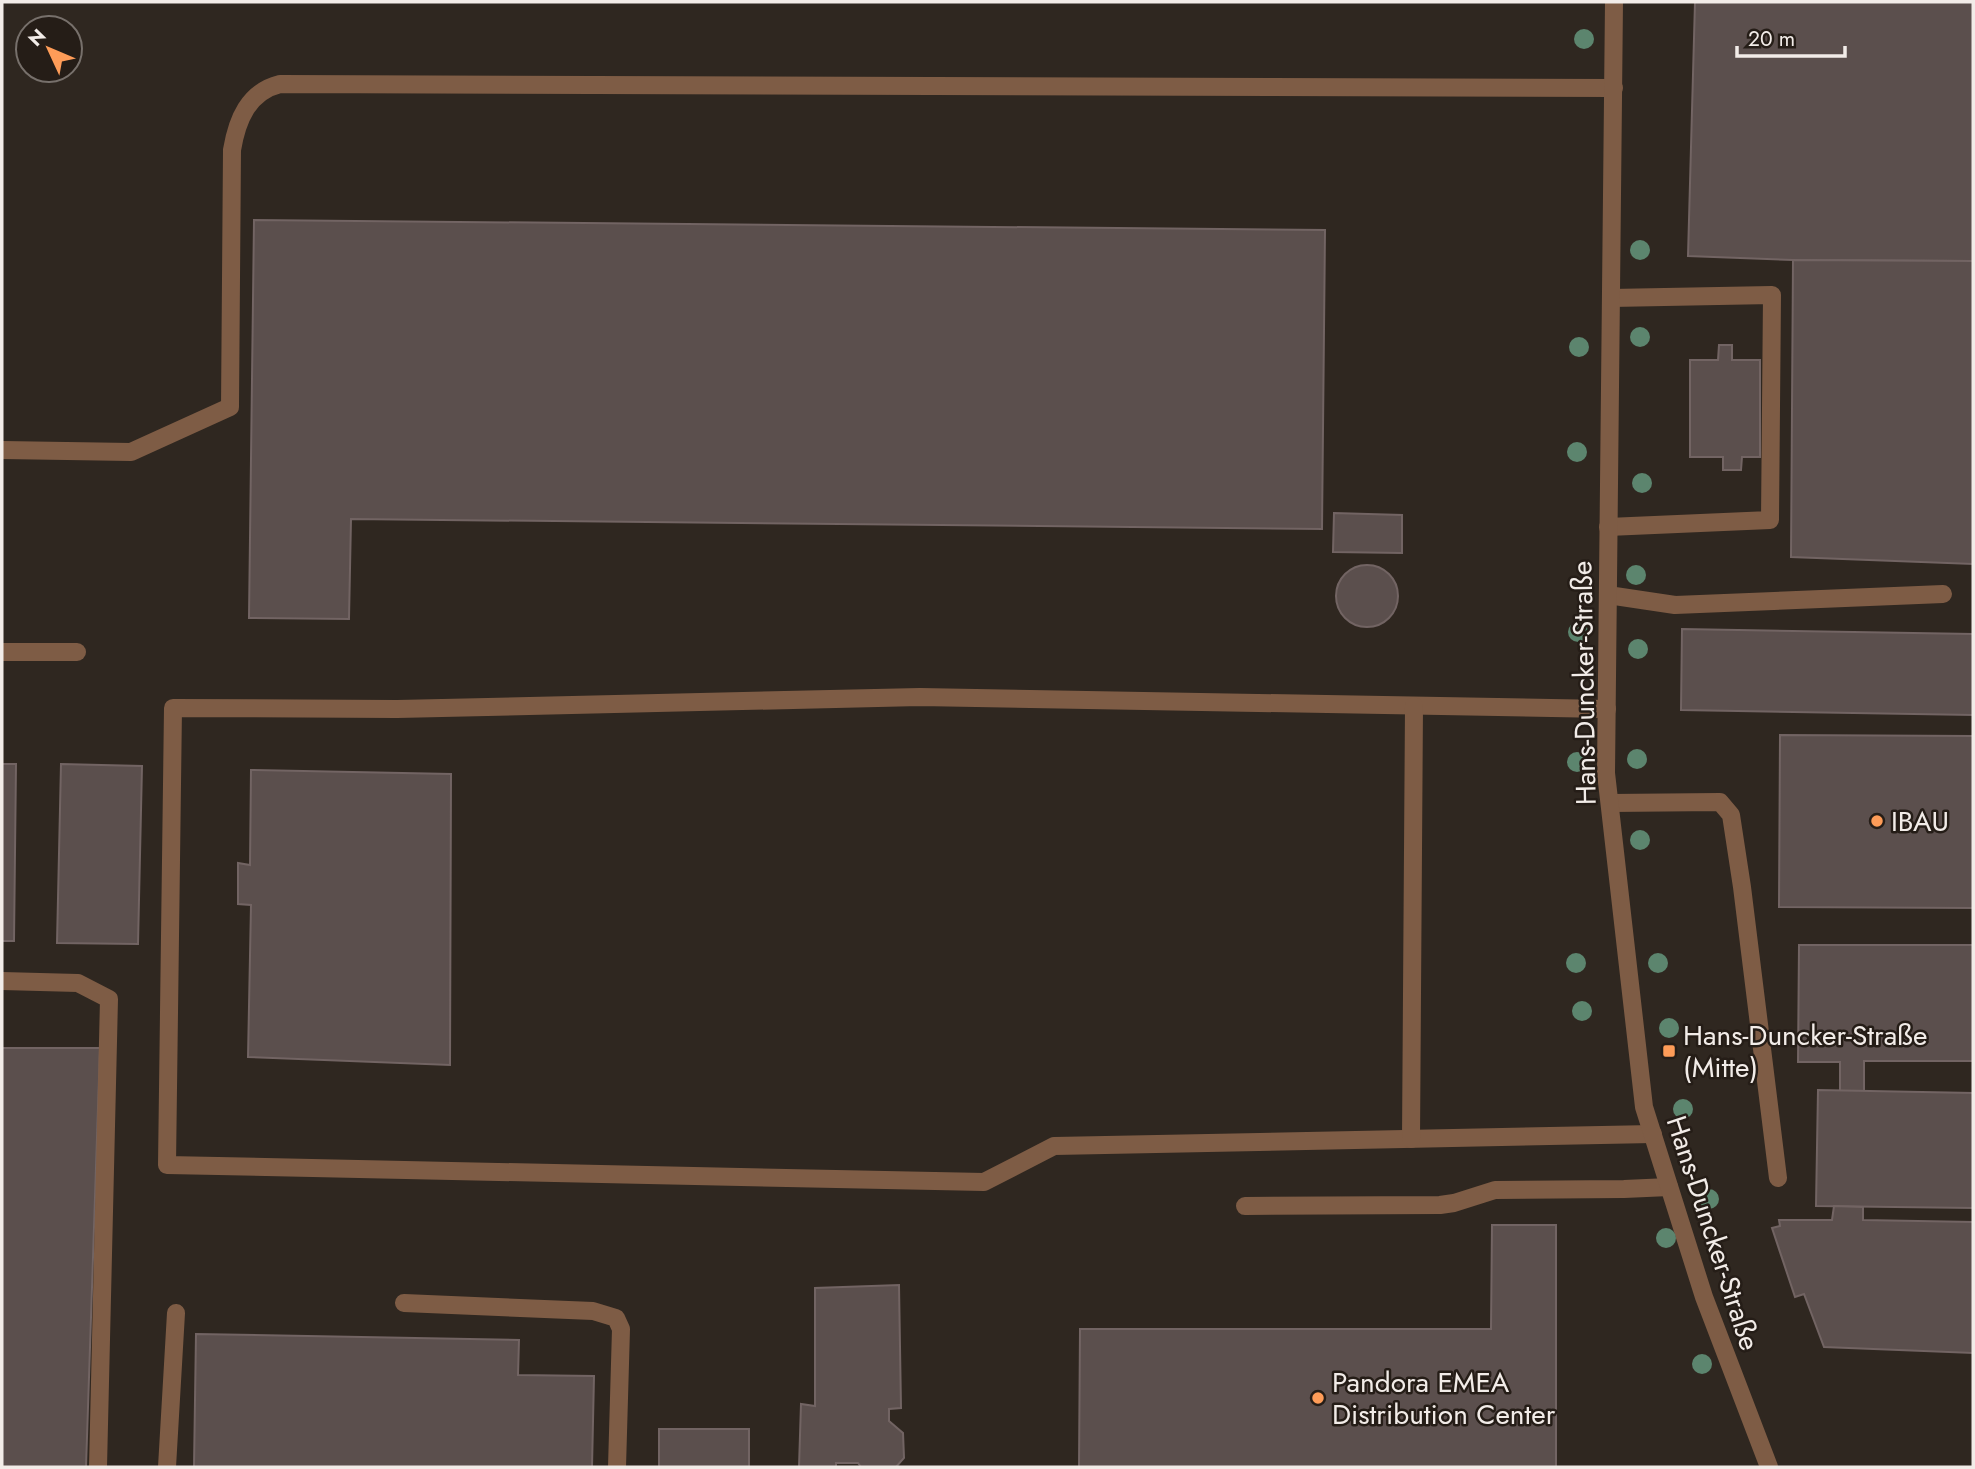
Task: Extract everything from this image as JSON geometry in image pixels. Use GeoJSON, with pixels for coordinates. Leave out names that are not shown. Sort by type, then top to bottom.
{"type":"FeatureCollection","features":[{"type":"Feature","properties":{"kind":"street","name":"Hans-Duncker-Straße"},"geometry":{"type":"LineString","coordinates":[[1614,2],[1606,709],[1609,803],[1644,1107],[1704,1297],[1769,1467]]}},
{"type":"Feature","properties":{"kind":"street"},"geometry":{"type":"LineString","coordinates":[[2,450],[131,452],[230,407],[232,150],[235,132],[248,104],[267,87],[280,83],[1614,88]]}},
{"type":"Feature","properties":{"kind":"street"},"geometry":{"type":"LineString","coordinates":[[1608,527],[1770,520],[1772,295],[1611,298]]}},
{"type":"Feature","properties":{"kind":"street"},"geometry":{"type":"LineString","coordinates":[[1608,595],[1675,604],[1943,594]]}},
{"type":"Feature","properties":{"kind":"street"},"geometry":{"type":"LineString","coordinates":[[2,652],[77,652]]}},
{"type":"Feature","properties":{"kind":"street"},"geometry":{"type":"LineString","coordinates":[[1606,709],[920,696],[397,709],[173,708],[167,1165],[984,1182],[1054,1146],[1653,1134]]}},
{"type":"Feature","properties":{"kind":"street"},"geometry":{"type":"LineString","coordinates":[[1411,1139],[1415,706]]}},
{"type":"Feature","properties":{"kind":"street"},"geometry":{"type":"LineString","coordinates":[[1609,803],[1720,802],[1731,815],[1778,1178]]}},
{"type":"Feature","properties":{"kind":"street"},"geometry":{"type":"LineString","coordinates":[[2,981],[78,983],[109,999],[98,1467]]}},
{"type":"Feature","properties":{"kind":"street"},"geometry":{"type":"LineString","coordinates":[[1245,1206],[1440,1205],[1494,1190],[1669,1187]]}},
{"type":"Feature","properties":{"kind":"street"},"geometry":{"type":"LineString","coordinates":[[404,1303],[593,1311],[616,1318],[621,1329],[617,1467]]}},
{"type":"Feature","properties":{"kind":"street"},"geometry":{"type":"LineString","coordinates":[[167,1467],[176,1313]]}},
{"type":"Feature","properties":{"kind":"building"},"geometry":{"type":"Polygon","coordinates":[[[1695,2],[1973,2],[1973,261],[1793,260],[1688,256],[1695,2]]]}},
{"type":"Feature","properties":{"kind":"building"},"geometry":{"type":"Polygon","coordinates":[[[254,220],[1325,230],[1322,529],[351,519],[349,619],[249,618],[254,220]]]}},
{"type":"Feature","properties":{"kind":"building"},"geometry":{"type":"Polygon","coordinates":[[[1793,260],[1973,261],[1973,564],[1791,557],[1793,260]]]}},
{"type":"Feature","properties":{"kind":"building"},"geometry":{"type":"Polygon","coordinates":[[[1719,345],[1732,345],[1732,360],[1760,360],[1760,457],[1742,457],[1741,470],[1723,470],[1723,457],[1690,457],[1690,360],[1718,360],[1719,345]]]}},
{"type":"Feature","properties":{"kind":"building"},"geometry":{"type":"Polygon","coordinates":[[[1334,513],[1402,515],[1402,553],[1333,552],[1334,513]]]}},
{"type":"Feature","properties":{"kind":"building"},"geometry":{"type":"Polygon","coordinates":[[[1367,565],[1389,574],[1398,596],[1389,618],[1367,627],[1345,618],[1336,596],[1345,574],[1367,565]]]}},
{"type":"Feature","properties":{"kind":"building"},"geometry":{"type":"Polygon","coordinates":[[[1682,629],[1973,634],[1973,715],[1681,710],[1682,629]]]}},
{"type":"Feature","properties":{"kind":"building","name":"IBAU"},"geometry":{"type":"Polygon","coordinates":[[[1780,735],[1973,736],[1973,908],[1779,907],[1780,735]]]}},
{"type":"Feature","properties":{"kind":"building"},"geometry":{"type":"Polygon","coordinates":[[[2,764],[16,764],[14,941],[2,941],[2,764]]]}},
{"type":"Feature","properties":{"kind":"building"},"geometry":{"type":"Polygon","coordinates":[[[61,764],[142,766],[138,944],[57,943],[61,764]]]}},
{"type":"Feature","properties":{"kind":"building"},"geometry":{"type":"Polygon","coordinates":[[[251,770],[451,774],[450,1065],[248,1057],[251,905],[238,904],[238,863],[250,865],[251,770]]]}},
{"type":"Feature","properties":{"kind":"building"},"geometry":{"type":"Polygon","coordinates":[[[1799,945],[1973,945],[1973,1061],[1864,1061],[1864,1091],[1840,1091],[1840,1062],[1798,1062],[1799,945]]]}},
{"type":"Feature","properties":{"kind":"building"},"geometry":{"type":"Polygon","coordinates":[[[2,1048],[100,1048],[86,1467],[2,1467],[2,1048]]]}},
{"type":"Feature","properties":{"kind":"building"},"geometry":{"type":"Polygon","coordinates":[[[1818,1090],[1973,1093],[1973,1208],[1816,1206],[1818,1090]]]}},
{"type":"Feature","properties":{"kind":"building"},"geometry":{"type":"Polygon","coordinates":[[[1834,1206],[1863,1207],[1863,1220],[1973,1222],[1973,1353],[1824,1347],[1804,1294],[1795,1297],[1772,1228],[1780,1226],[1779,1220],[1832,1220],[1834,1206]]]}},
{"type":"Feature","properties":{"kind":"building","name":"Pandora EMEA Distribution Center"},"geometry":{"type":"Polygon","coordinates":[[[1492,1225],[1556,1225],[1556,1467],[1079,1467],[1080,1329],[1491,1329],[1492,1225]]]}},
{"type":"Feature","properties":{"kind":"building"},"geometry":{"type":"Polygon","coordinates":[[[899,1285],[901,1408],[889,1409],[889,1421],[903,1433],[904,1458],[896,1467],[861,1467],[858,1463],[836,1463],[836,1467],[799,1467],[801,1404],[815,1406],[815,1288],[899,1285]]]}},
{"type":"Feature","properties":{"kind":"building"},"geometry":{"type":"Polygon","coordinates":[[[196,1334],[519,1340],[518,1375],[594,1376],[592,1467],[194,1467],[196,1334]]]}},
{"type":"Feature","properties":{"kind":"building"},"geometry":{"type":"Polygon","coordinates":[[[659,1429],[749,1429],[749,1467],[659,1467],[659,1429]]]}},
{"type":"Feature","properties":{"kind":"place","name":"IBAU"},"geometry":{"type":"Point","coordinates":[1877,821]}},
{"type":"Feature","properties":{"kind":"place","name":"Hans-Duncker-Straße (Mitte)"},"geometry":{"type":"Point","coordinates":[1669,1051]}},
{"type":"Feature","properties":{"kind":"place","name":"Pandora EMEA Distribution Center"},"geometry":{"type":"Point","coordinates":[1318,1398]}}]}
